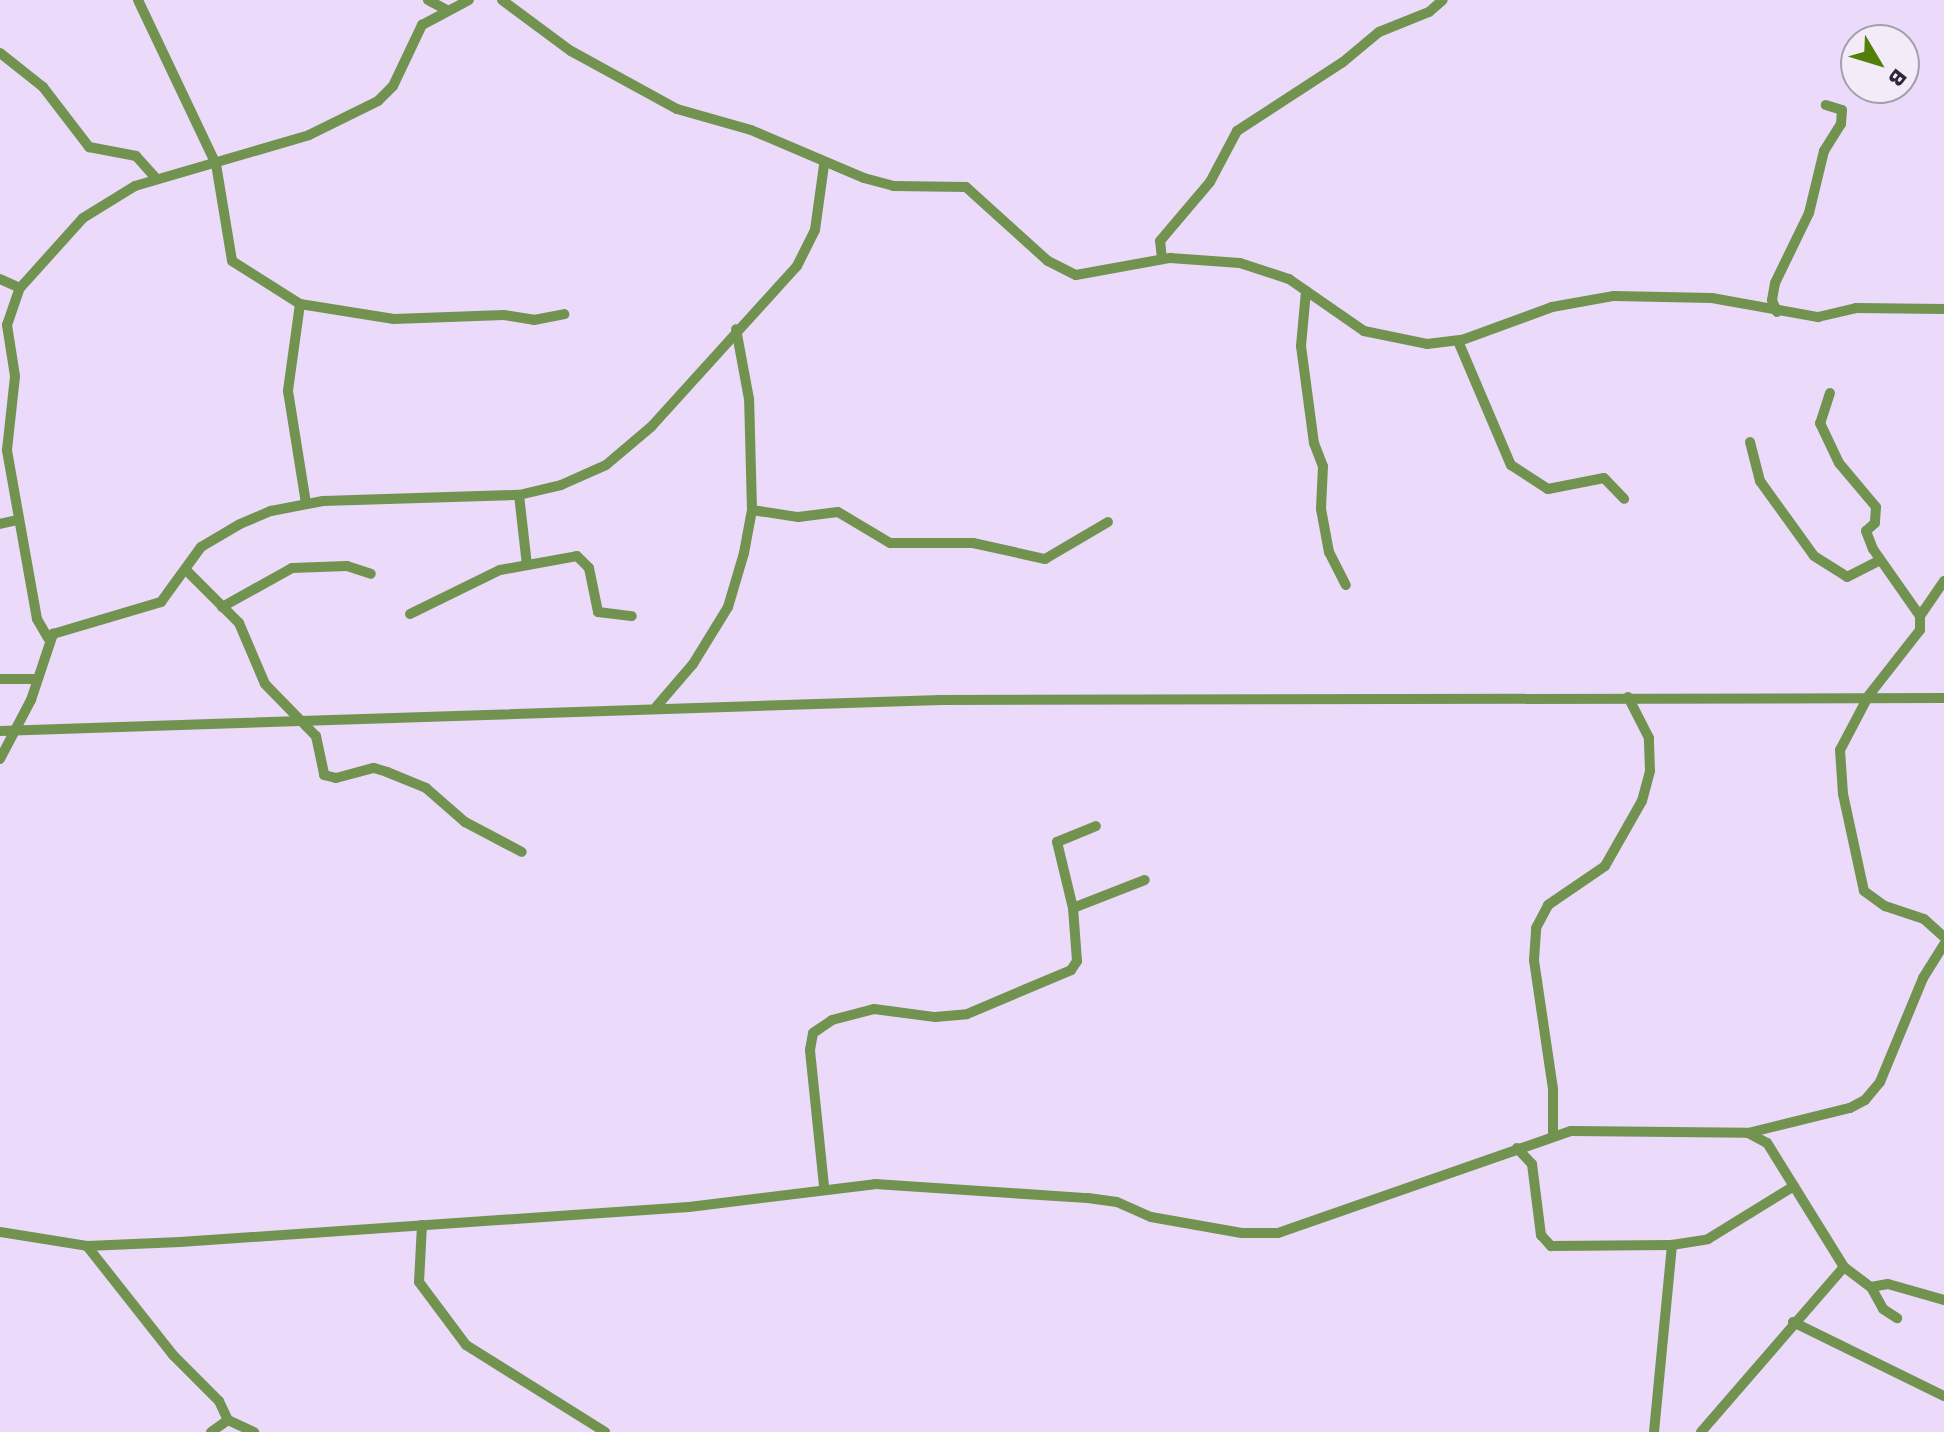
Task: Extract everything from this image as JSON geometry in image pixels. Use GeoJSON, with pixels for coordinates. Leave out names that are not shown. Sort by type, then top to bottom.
{"type":"FeatureCollection","features":[{"type":"Feature","properties":{"kind":"street"},"geometry":{"type":"LineString","coordinates":[[152,0],[138,2],[216,164],[232,261],[300,304],[394,319],[504,315],[534,320],[564,314]]}},
{"type":"Feature","properties":{"kind":"street"},"geometry":{"type":"LineString","coordinates":[[428,0],[447,10]]}},
{"type":"Feature","properties":{"kind":"street"},"geometry":{"type":"LineString","coordinates":[[48,638],[37,619],[7,450],[15,376],[7,325],[20,288],[83,218],[155,177],[216,164],[309,135],[378,101],[393,86],[416,33],[447,10],[469,0]]}},
{"type":"Feature","properties":{"kind":"street"},"geometry":{"type":"LineString","coordinates":[[502,0],[571,51],[655,98],[751,130],[824,165],[893,186],[966,187],[1048,261],[1076,275],[1162,259],[1240,263],[1275,272],[1364,331],[1416,343],[1458,341],[1598,297],[1712,298],[1818,317],[1856,308],[1944,309]]}},
{"type":"Feature","properties":{"kind":"street"},"geometry":{"type":"LineString","coordinates":[[1162,259],[1158,246],[1210,182],[1237,131],[1343,62],[1379,32],[1429,12],[1443,0]]}},
{"type":"Feature","properties":{"kind":"street"},"geometry":{"type":"LineString","coordinates":[[0,53],[43,87],[89,147],[136,156],[155,177]]}},
{"type":"Feature","properties":{"kind":"street"},"geometry":{"type":"LineString","coordinates":[[1777,312],[1772,300],[1775,283],[1809,213],[1824,151],[1841,124],[1842,110],[1826,105]]}},
{"type":"Feature","properties":{"kind":"street"},"geometry":{"type":"LineString","coordinates":[[0,759],[17,730],[37,679],[48,638],[60,629],[147,609],[161,602],[213,537],[271,511],[306,503],[519,495],[561,485],[606,465],[670,407],[736,329],[787,279],[810,245],[824,165]]}},
{"type":"Feature","properties":{"kind":"street"},"geometry":{"type":"LineString","coordinates":[[0,279],[20,288]]}},
{"type":"Feature","properties":{"kind":"street"},"geometry":{"type":"LineString","coordinates":[[1306,291],[1301,346],[1314,443],[1323,466],[1321,509],[1329,552],[1346,585]]}},
{"type":"Feature","properties":{"kind":"street"},"geometry":{"type":"LineString","coordinates":[[300,304],[288,391],[306,503]]}},
{"type":"Feature","properties":{"kind":"street"},"geometry":{"type":"LineString","coordinates":[[656,707],[693,664],[728,607],[752,510],[749,399],[736,329]]}},
{"type":"Feature","properties":{"kind":"street"},"geometry":{"type":"LineString","coordinates":[[1458,341],[1511,465],[1548,489],[1604,478],[1624,499]]}},
{"type":"Feature","properties":{"kind":"street"},"geometry":{"type":"LineString","coordinates":[[1830,393],[1820,423],[1839,463],[1878,512],[1866,531],[1880,560],[1920,616]]}},
{"type":"Feature","properties":{"kind":"street"},"geometry":{"type":"LineString","coordinates":[[1750,442],[1760,481],[1814,556],[1847,577],[1880,560]]}},
{"type":"Feature","properties":{"kind":"street"},"geometry":{"type":"LineString","coordinates":[[519,495],[527,565]]}},
{"type":"Feature","properties":{"kind":"street"},"geometry":{"type":"LineString","coordinates":[[752,510],[787,517],[838,512],[890,543],[983,544],[1045,559],[1108,522]]}},
{"type":"Feature","properties":{"kind":"street"},"geometry":{"type":"LineString","coordinates":[[0,524],[17,520]]}},
{"type":"Feature","properties":{"kind":"street"},"geometry":{"type":"LineString","coordinates":[[410,614],[493,573],[583,557],[598,612],[632,616]]}},
{"type":"Feature","properties":{"kind":"street"},"geometry":{"type":"LineString","coordinates":[[222,607],[292,568],[347,566],[371,574]]}},
{"type":"Feature","properties":{"kind":"street"},"geometry":{"type":"LineString","coordinates":[[186,570],[248,638],[265,684],[316,736],[324,775],[336,778],[374,768],[387,772],[426,788],[465,822],[522,852]]}},
{"type":"Feature","properties":{"kind":"street"},"geometry":{"type":"LineString","coordinates":[[1944,581],[1920,616],[1920,630],[1869,695],[1840,750],[1861,885],[1876,901],[1924,919],[1944,937]]}},
{"type":"Feature","properties":{"kind":"street"},"geometry":{"type":"LineString","coordinates":[[0,679],[37,679]]}},
{"type":"Feature","properties":{"kind":"street"},"geometry":{"type":"LineString","coordinates":[[0,731],[656,707],[955,700],[1869,695],[1944,698]]}},
{"type":"Feature","properties":{"kind":"street"},"geometry":{"type":"LineString","coordinates":[[1553,1136],[1553,1089],[1535,974],[1536,928],[1548,905],[1605,866],[1642,801],[1650,771],[1649,738],[1628,697]]}},
{"type":"Feature","properties":{"kind":"street"},"geometry":{"type":"LineString","coordinates":[[824,1186],[810,1050],[813,1033],[832,1020],[874,1009],[935,1017],[967,1014],[1071,970],[1077,961],[1073,908],[1057,842],[1096,826]]}},
{"type":"Feature","properties":{"kind":"street"},"geometry":{"type":"LineString","coordinates":[[1073,908],[1145,880]]}},
{"type":"Feature","properties":{"kind":"street"},"geometry":{"type":"LineString","coordinates":[[0,1232],[87,1246],[689,1207],[824,1186],[875,1184],[1088,1198],[1117,1202],[1151,1217],[1266,1234],[1308,1226],[1553,1136],[1619,1128],[1748,1133],[1865,1100],[1885,1073],[1923,978],[1944,944]]}},
{"type":"Feature","properties":{"kind":"street"},"geometry":{"type":"LineString","coordinates":[[1748,1133],[1767,1143],[1844,1267],[1871,1287],[1883,1309],[1897,1318]]}},
{"type":"Feature","properties":{"kind":"street"},"geometry":{"type":"LineString","coordinates":[[1517,1148],[1532,1164],[1544,1243],[1672,1245],[1722,1234],[1794,1186]]}},
{"type":"Feature","properties":{"kind":"street"},"geometry":{"type":"LineString","coordinates":[[422,1225],[419,1282],[466,1345],[605,1432]]}},
{"type":"Feature","properties":{"kind":"street"},"geometry":{"type":"LineString","coordinates":[[1654,1432],[1672,1245]]}},
{"type":"Feature","properties":{"kind":"street"},"geometry":{"type":"LineString","coordinates":[[87,1246],[173,1355],[219,1401],[228,1420],[254,1432]]}},
{"type":"Feature","properties":{"kind":"street"},"geometry":{"type":"LineString","coordinates":[[1701,1432],[1793,1322],[1844,1267]]}},
{"type":"Feature","properties":{"kind":"street"},"geometry":{"type":"LineString","coordinates":[[1871,1287],[1883,1283],[1944,1300]]}},
{"type":"Feature","properties":{"kind":"street"},"geometry":{"type":"LineString","coordinates":[[1793,1322],[1944,1396]]}},
{"type":"Feature","properties":{"kind":"street"},"geometry":{"type":"LineString","coordinates":[[211,1432],[228,1420]]}}]}
